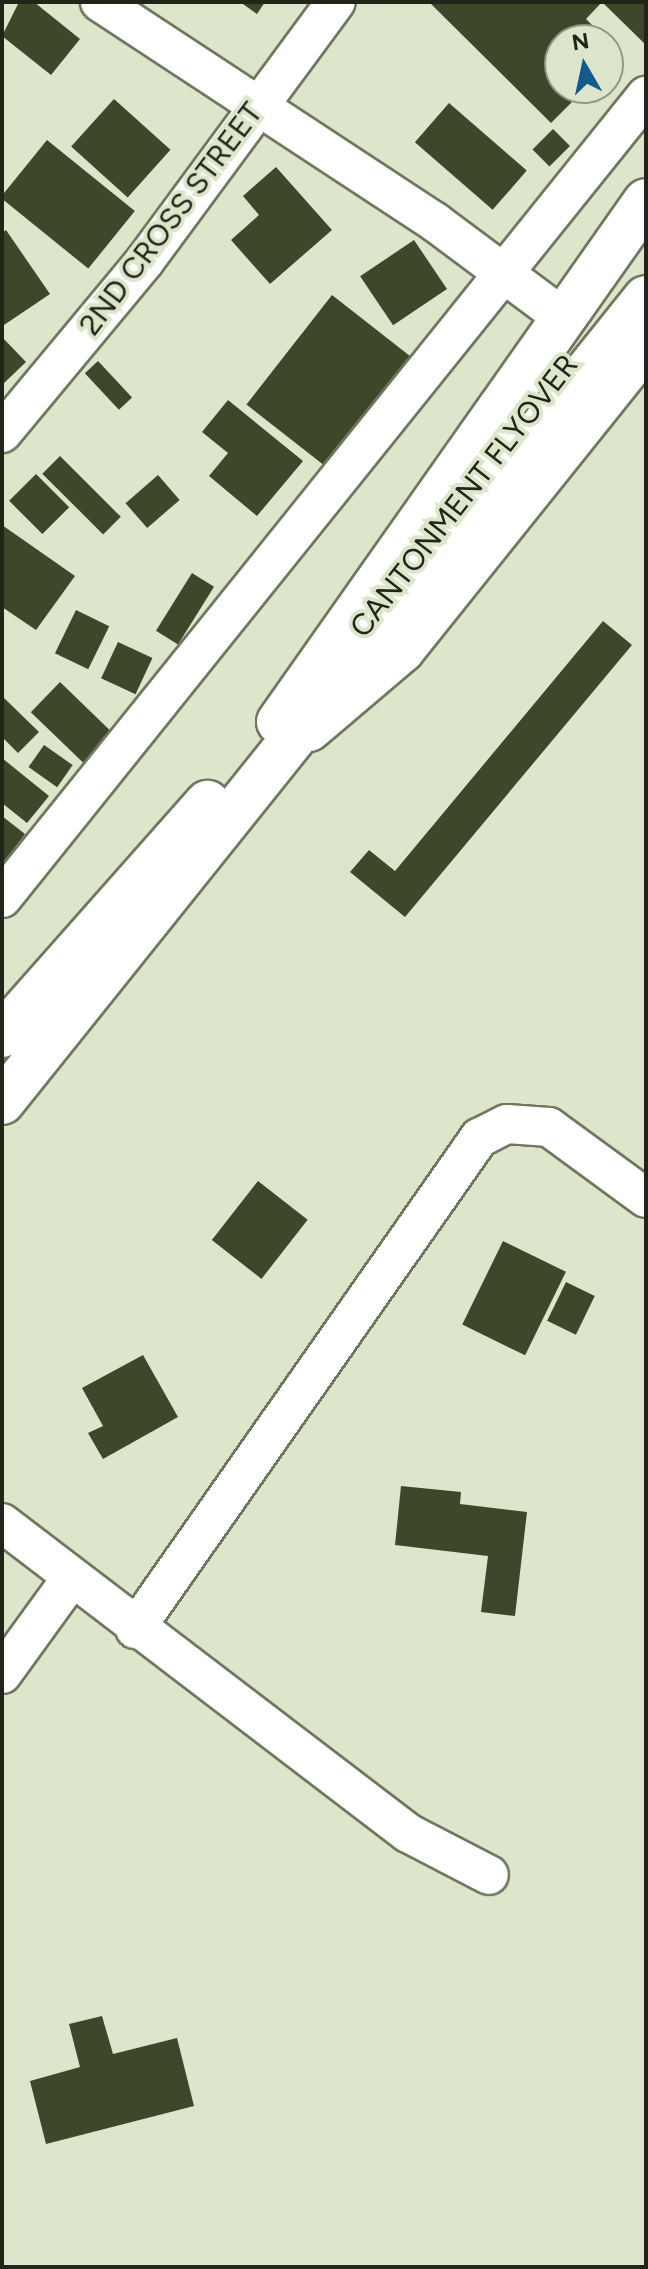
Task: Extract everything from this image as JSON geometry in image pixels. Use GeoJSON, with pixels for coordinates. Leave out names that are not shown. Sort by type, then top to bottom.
{"type":"FeatureCollection","features":[{"type":"Feature","properties":{"kind":"main road"},"geometry":{"type":"LineString","coordinates":[[2,1102],[287,730],[561,316],[646,201]]}},
{"type":"Feature","properties":{"kind":"main road","name":"CANTONMENT FLYOVER"},"geometry":{"type":"LineString","coordinates":[[373,630],[646,267]]}},
{"type":"Feature","properties":{"kind":"main road","name":"CANTONMENT FLYOVER"},"geometry":{"type":"LineString","coordinates":[[287,730],[646,298]]}},
{"type":"Feature","properties":{"kind":"main road"},"geometry":{"type":"LineString","coordinates":[[2,1035],[287,730],[360,693],[402,650],[646,345]]}},
{"type":"Feature","properties":{"kind":"street"},"geometry":{"type":"LineString","coordinates":[[100,2],[508,276],[561,316]]}},
{"type":"Feature","properties":{"kind":"street","name":"2ND CROSS STREET"},"geometry":{"type":"LineString","coordinates":[[2,433],[144,262],[336,2]]}},
{"type":"Feature","properties":{"kind":"street"},"geometry":{"type":"LineString","coordinates":[[2,898],[508,276],[646,96]]}},
{"type":"Feature","properties":{"kind":"street"},"geometry":{"type":"LineString","coordinates":[[135,1629],[479,1138],[507,1124],[549,1127],[646,1198]]}},
{"type":"Feature","properties":{"kind":"street"},"geometry":{"type":"LineString","coordinates":[[2,1523],[70,1580],[408,1833],[489,1875]]}},
{"type":"Feature","properties":{"kind":"street"},"geometry":{"type":"LineString","coordinates":[[2,1674],[70,1580]]}},
{"type":"Feature","properties":{"kind":"building"},"geometry":{"type":"Polygon","coordinates":[[[19,2],[34,2],[80,39],[51,75],[2,36],[19,2]]]}},
{"type":"Feature","properties":{"kind":"building"},"geometry":{"type":"Polygon","coordinates":[[[240,2],[265,2],[257,14],[240,2]]]}},
{"type":"Feature","properties":{"kind":"building"},"geometry":{"type":"Polygon","coordinates":[[[429,2],[602,2],[586,19],[591,24],[544,24],[544,104],[570,104],[551,123],[429,2]]]}},
{"type":"Feature","properties":{"kind":"building"},"geometry":{"type":"Polygon","coordinates":[[[602,2],[646,2],[646,45],[602,2]]]}},
{"type":"Feature","properties":{"kind":"building"},"geometry":{"type":"Polygon","coordinates":[[[114,99],[170,150],[128,197],[71,147],[114,99]]]}},
{"type":"Feature","properties":{"kind":"building"},"geometry":{"type":"Polygon","coordinates":[[[449,103],[527,171],[493,210],[415,142],[449,103]]]}},
{"type":"Feature","properties":{"kind":"building"},"geometry":{"type":"Polygon","coordinates":[[[553,129],[570,146],[549,166],[532,150],[553,129]]]}},
{"type":"Feature","properties":{"kind":"building"},"geometry":{"type":"Polygon","coordinates":[[[47,140],[135,211],[88,269],[2,199],[47,140]]]}},
{"type":"Feature","properties":{"kind":"building"},"geometry":{"type":"Polygon","coordinates":[[[276,167],[332,230],[270,284],[231,240],[259,215],[243,196],[276,167]]]}},
{"type":"Feature","properties":{"kind":"building"},"geometry":{"type":"Polygon","coordinates":[[[6,230],[50,294],[4,325],[2,233],[6,230]]]}},
{"type":"Feature","properties":{"kind":"building"},"geometry":{"type":"Polygon","coordinates":[[[414,240],[447,289],[393,325],[360,276],[414,240]]]}},
{"type":"Feature","properties":{"kind":"building"},"geometry":{"type":"Polygon","coordinates":[[[332,295],[416,361],[331,470],[246,405],[332,295]]]}},
{"type":"Feature","properties":{"kind":"building"},"geometry":{"type":"Polygon","coordinates":[[[2,337],[26,362],[2,385],[2,337]]]}},
{"type":"Feature","properties":{"kind":"building"},"geometry":{"type":"Polygon","coordinates":[[[98,361],[132,398],[119,410],[85,373],[98,361]]]}},
{"type":"Feature","properties":{"kind":"building"},"geometry":{"type":"Polygon","coordinates":[[[228,400],[303,461],[257,516],[209,476],[228,453],[202,432],[228,400]]]}},
{"type":"Feature","properties":{"kind":"building"},"geometry":{"type":"Polygon","coordinates":[[[60,456],[121,517],[103,534],[42,474],[60,456]]]}},
{"type":"Feature","properties":{"kind":"building"},"geometry":{"type":"Polygon","coordinates":[[[36,474],[69,507],[42,534],[9,501],[36,474]]]}},
{"type":"Feature","properties":{"kind":"building"},"geometry":{"type":"Polygon","coordinates":[[[158,475],[180,500],[147,528],[126,503],[158,475]]]}},
{"type":"Feature","properties":{"kind":"building"},"geometry":{"type":"Polygon","coordinates":[[[2,525],[75,576],[36,630],[2,607],[2,525]]]}},
{"type":"Feature","properties":{"kind":"building"},"geometry":{"type":"Polygon","coordinates":[[[192,573],[214,587],[178,644],[156,631],[192,573]]]}},
{"type":"Feature","properties":{"kind":"building"},"geometry":{"type":"Polygon","coordinates":[[[76,610],[109,626],[88,669],[55,653],[76,610]]]}},
{"type":"Feature","properties":{"kind":"building"},"geometry":{"type":"Polygon","coordinates":[[[603,621],[632,645],[405,917],[350,872],[369,850],[395,871],[603,621]]]}},
{"type":"Feature","properties":{"kind":"building"},"geometry":{"type":"Polygon","coordinates":[[[118,642],[152,658],[136,694],[101,678],[118,642]]]}},
{"type":"Feature","properties":{"kind":"building"},"geometry":{"type":"Polygon","coordinates":[[[60,682],[113,733],[84,764],[31,712],[60,682]]]}},
{"type":"Feature","properties":{"kind":"building"},"geometry":{"type":"Polygon","coordinates":[[[2,696],[39,732],[18,753],[2,737],[2,696]]]}},
{"type":"Feature","properties":{"kind":"building"},"geometry":{"type":"Polygon","coordinates":[[[44,745],[73,765],[57,787],[29,767],[44,745]]]}},
{"type":"Feature","properties":{"kind":"building"},"geometry":{"type":"Polygon","coordinates":[[[2,758],[49,796],[27,823],[2,803],[2,758]]]}},
{"type":"Feature","properties":{"kind":"building"},"geometry":{"type":"Polygon","coordinates":[[[2,816],[25,834],[2,865],[2,816]]]}},
{"type":"Feature","properties":{"kind":"building"},"geometry":{"type":"Polygon","coordinates":[[[258,1181],[308,1220],[261,1279],[212,1240],[258,1181]]]}},
{"type":"Feature","properties":{"kind":"building"},"geometry":{"type":"Polygon","coordinates":[[[503,1241],[566,1272],[525,1355],[462,1325],[503,1241]]]}},
{"type":"Feature","properties":{"kind":"building"},"geometry":{"type":"Polygon","coordinates":[[[566,1282],[595,1296],[576,1335],[547,1321],[566,1282]]]}},
{"type":"Feature","properties":{"kind":"building"},"geometry":{"type":"Polygon","coordinates":[[[143,1355],[178,1417],[103,1459],[88,1433],[103,1426],[82,1388],[143,1355]]]}},
{"type":"Feature","properties":{"kind":"building"},"geometry":{"type":"Polygon","coordinates":[[[401,1486],[461,1492],[460,1504],[527,1512],[515,1616],[481,1612],[488,1556],[395,1545],[401,1486]]]}},
{"type":"Feature","properties":{"kind":"building"},"geometry":{"type":"Polygon","coordinates":[[[102,2016],[113,2054],[177,2038],[194,2106],[46,2144],[30,2081],[80,2067],[69,2024],[102,2016]]]}}]}
